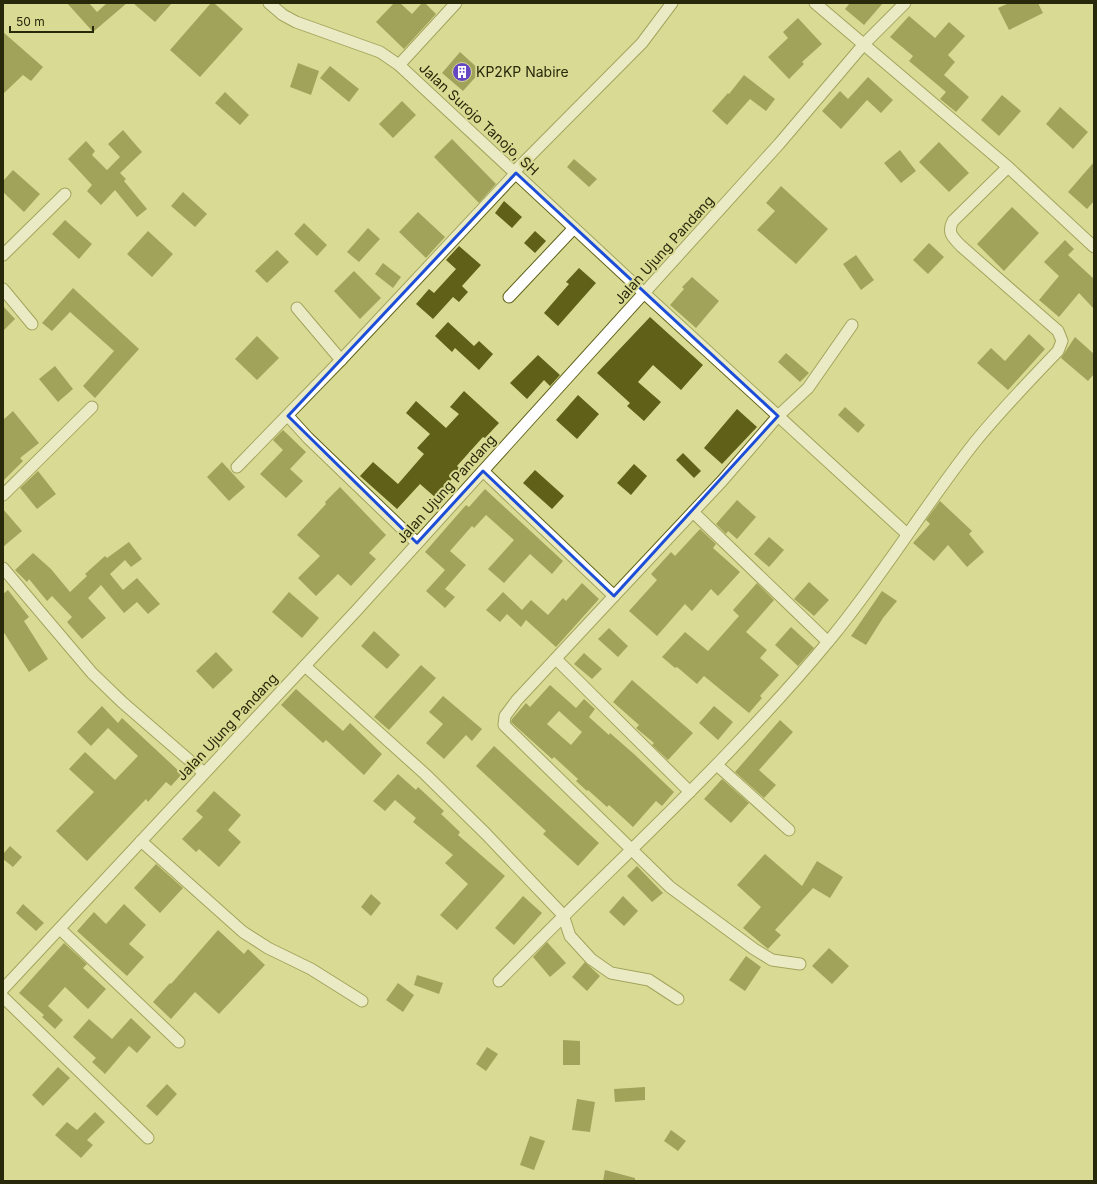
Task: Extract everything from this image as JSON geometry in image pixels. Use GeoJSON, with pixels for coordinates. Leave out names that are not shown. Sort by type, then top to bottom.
{"type":"FeatureCollection","features":[{"type":"Feature","properties":{"kind":"street","name":"Jalan Surojo Tanojo, SH"},"geometry":{"type":"LineString","coordinates":[[269,3],[283,15],[296,22],[361,44],[380,52],[400,65],[645,294],[907,534]]}},
{"type":"Feature","properties":{"kind":"street"},"geometry":{"type":"LineString","coordinates":[[400,65],[456,3]]}},
{"type":"Feature","properties":{"kind":"street"},"geometry":{"type":"LineString","coordinates":[[237,467],[341,360],[515,172],[642,43],[672,3]]}},
{"type":"Feature","properties":{"kind":"street"},"geometry":{"type":"LineString","coordinates":[[815,3],[1008,167],[1094,247]]}},
{"type":"Feature","properties":{"kind":"street","name":"Jalan Ujung Pandang"},"geometry":{"type":"LineString","coordinates":[[3,989],[305,666],[645,294],[779,144],[864,44],[905,3]]}},
{"type":"Feature","properties":{"kind":"street"},"geometry":{"type":"LineString","coordinates":[[499,981],[563,915],[632,851],[718,766],[828,642],[974,444],[1006,404],[1058,351],[1061,346],[1062,336],[1058,331],[961,246],[950,233],[950,227],[953,221],[1008,167]]}},
{"type":"Feature","properties":{"kind":"street"},"geometry":{"type":"LineString","coordinates":[[3,255],[65,194]]}},
{"type":"Feature","properties":{"kind":"street"},"geometry":{"type":"LineString","coordinates":[[509,297],[574,228]]}},
{"type":"Feature","properties":{"kind":"street"},"geometry":{"type":"LineString","coordinates":[[3,289],[32,324]]}},
{"type":"Feature","properties":{"kind":"street"},"geometry":{"type":"LineString","coordinates":[[297,308],[341,360]]}},
{"type":"Feature","properties":{"kind":"street"},"geometry":{"type":"LineString","coordinates":[[800,964],[772,960],[754,949],[676,892],[632,851],[504,725],[505,716],[556,659],[693,512],[778,416],[808,388],[852,325]]}},
{"type":"Feature","properties":{"kind":"street"},"geometry":{"type":"LineString","coordinates":[[3,495],[92,407]]}},
{"type":"Feature","properties":{"kind":"street"},"geometry":{"type":"LineString","coordinates":[[288,416],[308,438],[417,543]]}},
{"type":"Feature","properties":{"kind":"street"},"geometry":{"type":"LineString","coordinates":[[483,471],[614,596]]}},
{"type":"Feature","properties":{"kind":"street"},"geometry":{"type":"LineString","coordinates":[[693,512],[828,642]]}},
{"type":"Feature","properties":{"kind":"street"},"geometry":{"type":"LineString","coordinates":[[3,568],[92,673],[122,702],[204,773]]}},
{"type":"Feature","properties":{"kind":"street"},"geometry":{"type":"LineString","coordinates":[[556,659],[690,792]]}},
{"type":"Feature","properties":{"kind":"street"},"geometry":{"type":"LineString","coordinates":[[305,666],[425,774],[563,915],[570,936],[591,958],[611,973],[644,978],[678,999]]}},
{"type":"Feature","properties":{"kind":"street"},"geometry":{"type":"LineString","coordinates":[[718,766],[789,830]]}},
{"type":"Feature","properties":{"kind":"street"},"geometry":{"type":"LineString","coordinates":[[141,841],[243,932],[268,948],[311,969],[362,1001]]}},
{"type":"Feature","properties":{"kind":"street"},"geometry":{"type":"LineString","coordinates":[[60,929],[179,1042]]}},
{"type":"Feature","properties":{"kind":"street"},"geometry":{"type":"LineString","coordinates":[[3,997],[148,1138]]}},
{"type":"Feature","properties":{"kind":"highlighted area"},"geometry":{"type":"Polygon","coordinates":[[[516,173],[778,416],[614,596],[483,471],[417,543],[288,416],[516,173]]]}},
{"type":"Feature","properties":{"kind":"building"},"geometry":{"type":"Polygon","coordinates":[[[67,3],[89,3],[97,12],[107,3],[127,3],[93,32],[67,3]]]}},
{"type":"Feature","properties":{"kind":"building"},"geometry":{"type":"Polygon","coordinates":[[[133,3],[172,3],[155,22],[133,3]]]}},
{"type":"Feature","properties":{"kind":"building"},"geometry":{"type":"Polygon","coordinates":[[[211,3],[214,3],[243,29],[200,77],[170,50],[211,3]]]}},
{"type":"Feature","properties":{"kind":"building"},"geometry":{"type":"Polygon","coordinates":[[[394,3],[400,3],[412,14],[422,3],[425,3],[436,14],[404,49],[376,22],[394,3]]]}},
{"type":"Feature","properties":{"kind":"building"},"geometry":{"type":"Polygon","coordinates":[[[850,3],[883,3],[864,25],[845,9],[850,3]]]}},
{"type":"Feature","properties":{"kind":"building"},"geometry":{"type":"Polygon","coordinates":[[[1009,3],[1038,3],[1043,13],[1009,30],[998,8],[1009,3]]]}},
{"type":"Feature","properties":{"kind":"building"},"geometry":{"type":"Polygon","coordinates":[[[909,16],[935,38],[949,22],[965,36],[948,55],[955,62],[944,75],[969,97],[956,112],[940,99],[946,92],[909,61],[913,56],[890,37],[909,16]]]}},
{"type":"Feature","properties":{"kind":"building"},"geometry":{"type":"Polygon","coordinates":[[[798,18],[822,44],[802,62],[804,64],[789,79],[768,57],[788,38],[783,32],[798,18]]]}},
{"type":"Feature","properties":{"kind":"building"},"geometry":{"type":"Polygon","coordinates":[[[3,32],[43,67],[31,81],[23,75],[3,94],[3,32]]]}},
{"type":"Feature","properties":{"kind":"building","name":"KP2KP Nabire"},"geometry":{"type":"Polygon","coordinates":[[[460,52],[481,71],[463,91],[442,73],[460,52]]]}},
{"type":"Feature","properties":{"kind":"building"},"geometry":{"type":"Polygon","coordinates":[[[298,63],[319,71],[311,95],[290,87],[298,63]]]}},
{"type":"Feature","properties":{"kind":"building"},"geometry":{"type":"Polygon","coordinates":[[[330,66],[359,89],[349,102],[320,78],[330,66]]]}},
{"type":"Feature","properties":{"kind":"building"},"geometry":{"type":"Polygon","coordinates":[[[744,75],[775,99],[766,111],[750,99],[727,125],[712,111],[728,93],[729,94],[744,75]]]}},
{"type":"Feature","properties":{"kind":"building"},"geometry":{"type":"Polygon","coordinates":[[[868,77],[893,100],[881,113],[867,100],[841,129],[822,111],[840,91],[848,99],[868,77]]]}},
{"type":"Feature","properties":{"kind":"building"},"geometry":{"type":"Polygon","coordinates":[[[225,92],[249,115],[240,125],[215,103],[225,92]]]}},
{"type":"Feature","properties":{"kind":"building"},"geometry":{"type":"Polygon","coordinates":[[[1002,95],[1021,111],[999,136],[981,120],[1002,95]]]}},
{"type":"Feature","properties":{"kind":"building"},"geometry":{"type":"Polygon","coordinates":[[[402,101],[416,115],[393,138],[379,124],[402,101]]]}},
{"type":"Feature","properties":{"kind":"building"},"geometry":{"type":"Polygon","coordinates":[[[1060,107],[1088,132],[1073,149],[1046,124],[1060,107]]]}},
{"type":"Feature","properties":{"kind":"building"},"geometry":{"type":"Polygon","coordinates":[[[123,130],[142,152],[120,173],[126,179],[124,181],[147,209],[137,217],[115,190],[101,205],[87,191],[92,185],[68,159],[86,141],[95,151],[92,155],[107,170],[120,157],[108,144],[123,130]]]}},
{"type":"Feature","properties":{"kind":"building"},"geometry":{"type":"Polygon","coordinates":[[[452,139],[496,184],[479,203],[434,157],[452,139]]]}},
{"type":"Feature","properties":{"kind":"building"},"geometry":{"type":"Polygon","coordinates":[[[939,142],[969,173],[949,192],[919,162],[939,142]]]}},
{"type":"Feature","properties":{"kind":"building"},"geometry":{"type":"Polygon","coordinates":[[[900,150],[916,171],[901,183],[884,163],[900,150]]]}},
{"type":"Feature","properties":{"kind":"building"},"geometry":{"type":"Polygon","coordinates":[[[574,159],[597,179],[589,187],[567,167],[574,159]]]}},
{"type":"Feature","properties":{"kind":"building"},"geometry":{"type":"Polygon","coordinates":[[[1094,162],[1094,201],[1087,209],[1068,192],[1094,162]]]}},
{"type":"Feature","properties":{"kind":"building"},"geometry":{"type":"Polygon","coordinates":[[[13,170],[40,194],[24,212],[3,192],[3,181],[13,170]]]}},
{"type":"Feature","properties":{"kind":"building"},"geometry":{"type":"Polygon","coordinates":[[[781,186],[828,229],[796,264],[757,230],[775,211],[766,203],[781,186]]]}},
{"type":"Feature","properties":{"kind":"building"},"geometry":{"type":"Polygon","coordinates":[[[183,192],[207,214],[195,227],[171,206],[183,192]]]}},
{"type":"Feature","properties":{"kind":"building"},"geometry":{"type":"Polygon","coordinates":[[[504,201],[522,217],[512,228],[495,213],[504,201]]]}},
{"type":"Feature","properties":{"kind":"building"},"geometry":{"type":"Polygon","coordinates":[[[1012,207],[1039,233],[1004,271],[977,244],[1012,207]]]}},
{"type":"Feature","properties":{"kind":"building"},"geometry":{"type":"Polygon","coordinates":[[[418,212],[445,237],[426,258],[399,232],[418,212]]]}},
{"type":"Feature","properties":{"kind":"building"},"geometry":{"type":"Polygon","coordinates":[[[65,220],[92,244],[79,259],[52,234],[65,220]]]}},
{"type":"Feature","properties":{"kind":"building"},"geometry":{"type":"Polygon","coordinates":[[[304,223],[327,245],[317,256],[294,234],[304,223]]]}},
{"type":"Feature","properties":{"kind":"building"},"geometry":{"type":"Polygon","coordinates":[[[368,228],[380,239],[359,262],[347,252],[368,228]]]}},
{"type":"Feature","properties":{"kind":"building"},"geometry":{"type":"Polygon","coordinates":[[[148,231],[173,254],[152,277],[127,254],[148,231]]]}},
{"type":"Feature","properties":{"kind":"building"},"geometry":{"type":"Polygon","coordinates":[[[535,231],[546,241],[535,253],[524,243],[535,231]]]}},
{"type":"Feature","properties":{"kind":"building"},"geometry":{"type":"Polygon","coordinates":[[[1065,240],[1074,249],[1068,255],[1094,279],[1094,309],[1079,293],[1059,317],[1039,300],[1059,276],[1044,262],[1065,240]]]}},
{"type":"Feature","properties":{"kind":"building"},"geometry":{"type":"Polygon","coordinates":[[[929,243],[944,257],[928,274],[913,260],[929,243]]]}},
{"type":"Feature","properties":{"kind":"building"},"geometry":{"type":"Polygon","coordinates":[[[459,246],[481,265],[462,286],[468,292],[459,302],[453,297],[433,319],[416,304],[429,289],[434,293],[456,269],[446,260],[459,246]]]}},
{"type":"Feature","properties":{"kind":"building"},"geometry":{"type":"Polygon","coordinates":[[[277,250],[289,262],[267,283],[255,271],[277,250]]]}},
{"type":"Feature","properties":{"kind":"building"},"geometry":{"type":"Polygon","coordinates":[[[856,255],[874,280],[861,290],[843,264],[856,255]]]}},
{"type":"Feature","properties":{"kind":"building"},"geometry":{"type":"Polygon","coordinates":[[[383,263],[401,277],[393,288],[375,274],[383,263]]]}},
{"type":"Feature","properties":{"kind":"building"},"geometry":{"type":"Polygon","coordinates":[[[579,268],[596,283],[558,326],[544,313],[569,284],[566,282],[579,268]]]}},
{"type":"Feature","properties":{"kind":"building"},"geometry":{"type":"Polygon","coordinates":[[[354,271],[381,298],[360,319],[334,291],[354,271]]]}},
{"type":"Feature","properties":{"kind":"building"},"geometry":{"type":"Polygon","coordinates":[[[692,277],[719,301],[696,328],[670,305],[684,289],[682,287],[692,277]]]}},
{"type":"Feature","properties":{"kind":"building"},"geometry":{"type":"Polygon","coordinates":[[[73,288],[139,349],[95,398],[83,386],[114,351],[70,312],[52,331],[42,323],[73,288]]]}},
{"type":"Feature","properties":{"kind":"building"},"geometry":{"type":"Polygon","coordinates":[[[3,306],[15,319],[3,331],[3,306]]]}},
{"type":"Feature","properties":{"kind":"building"},"geometry":{"type":"Polygon","coordinates":[[[650,317],[703,365],[681,390],[653,365],[638,382],[661,402],[644,421],[627,406],[630,403],[597,373],[650,317]]]}},
{"type":"Feature","properties":{"kind":"building"},"geometry":{"type":"Polygon","coordinates":[[[448,322],[474,346],[479,341],[493,354],[479,370],[455,348],[452,352],[435,336],[448,322]]]}},
{"type":"Feature","properties":{"kind":"building"},"geometry":{"type":"Polygon","coordinates":[[[1029,334],[1045,349],[1008,390],[977,363],[991,348],[1005,361],[1029,334]]]}},
{"type":"Feature","properties":{"kind":"building"},"geometry":{"type":"Polygon","coordinates":[[[257,336],[279,358],[257,380],[235,359],[257,336]]]}},
{"type":"Feature","properties":{"kind":"building"},"geometry":{"type":"Polygon","coordinates":[[[1075,337],[1094,354],[1094,374],[1088,381],[1061,358],[1075,337]]]}},
{"type":"Feature","properties":{"kind":"building"},"geometry":{"type":"Polygon","coordinates":[[[786,353],[809,373],[800,382],[778,362],[786,353]]]}},
{"type":"Feature","properties":{"kind":"building"},"geometry":{"type":"Polygon","coordinates":[[[538,355],[560,375],[550,386],[544,380],[527,399],[510,383],[538,355]]]}},
{"type":"Feature","properties":{"kind":"building"},"geometry":{"type":"Polygon","coordinates":[[[55,366],[73,389],[58,402],[39,379],[55,366]]]}},
{"type":"Feature","properties":{"kind":"building"},"geometry":{"type":"Polygon","coordinates":[[[464,391],[499,423],[485,438],[483,437],[457,466],[460,469],[436,498],[420,484],[397,509],[360,476],[373,462],[398,484],[424,454],[417,448],[430,434],[406,413],[416,401],[446,428],[459,414],[450,407],[464,391]]]}},
{"type":"Feature","properties":{"kind":"building"},"geometry":{"type":"Polygon","coordinates":[[[578,395],[599,414],[577,439],[556,420],[578,395]]]}},
{"type":"Feature","properties":{"kind":"building"},"geometry":{"type":"Polygon","coordinates":[[[845,407],[865,425],[858,433],[838,415],[845,407]]]}},
{"type":"Feature","properties":{"kind":"building"},"geometry":{"type":"Polygon","coordinates":[[[737,409],[757,427],[722,464],[704,448],[737,409]]]}},
{"type":"Feature","properties":{"kind":"building"},"geometry":{"type":"Polygon","coordinates":[[[13,411],[39,443],[20,458],[23,461],[3,481],[3,420],[13,411]]]}},
{"type":"Feature","properties":{"kind":"building"},"geometry":{"type":"Polygon","coordinates":[[[283,430],[306,452],[290,469],[303,481],[286,498],[260,474],[283,450],[273,440],[283,430]]]}},
{"type":"Feature","properties":{"kind":"building"},"geometry":{"type":"Polygon","coordinates":[[[683,453],[701,471],[694,478],[676,460],[683,453]]]}},
{"type":"Feature","properties":{"kind":"building"},"geometry":{"type":"Polygon","coordinates":[[[222,462],[245,487],[229,501],[207,477],[222,462]]]}},
{"type":"Feature","properties":{"kind":"building"},"geometry":{"type":"Polygon","coordinates":[[[634,464],[647,476],[631,495],[617,483],[634,464]]]}},
{"type":"Feature","properties":{"kind":"building"},"geometry":{"type":"Polygon","coordinates":[[[535,470],[564,496],[552,509],[523,483],[535,470]]]}},
{"type":"Feature","properties":{"kind":"building"},"geometry":{"type":"Polygon","coordinates":[[[38,471],[56,494],[37,509],[20,488],[38,471]]]}},
{"type":"Feature","properties":{"kind":"building"},"geometry":{"type":"Polygon","coordinates":[[[340,487],[386,535],[369,553],[376,559],[351,586],[338,574],[316,596],[298,578],[320,556],[297,535],[340,487]]]}},
{"type":"Feature","properties":{"kind":"building"},"geometry":{"type":"Polygon","coordinates":[[[485,489],[563,561],[552,574],[530,554],[504,583],[488,569],[514,540],[486,515],[474,528],[472,526],[450,551],[466,565],[445,589],[455,597],[445,608],[426,591],[445,570],[425,552],[466,505],[469,507],[485,489]]]}},
{"type":"Feature","properties":{"kind":"building"},"geometry":{"type":"Polygon","coordinates":[[[737,500],[756,517],[737,539],[728,531],[726,534],[716,524],[737,500]]]}},
{"type":"Feature","properties":{"kind":"building"},"geometry":{"type":"Polygon","coordinates":[[[940,501],[972,531],[969,534],[984,552],[967,567],[948,545],[934,561],[913,543],[930,524],[926,520],[940,501]]]}},
{"type":"Feature","properties":{"kind":"building"},"geometry":{"type":"Polygon","coordinates":[[[3,509],[22,531],[3,547],[3,509]]]}},
{"type":"Feature","properties":{"kind":"building"},"geometry":{"type":"Polygon","coordinates":[[[700,529],[716,544],[713,548],[740,572],[718,596],[711,589],[692,611],[685,604],[657,636],[629,611],[657,580],[651,574],[671,552],[675,556],[700,529]]]}},
{"type":"Feature","properties":{"kind":"building"},"geometry":{"type":"Polygon","coordinates":[[[769,537],[784,550],[769,567],[754,554],[769,537]]]}},
{"type":"Feature","properties":{"kind":"building"},"geometry":{"type":"Polygon","coordinates":[[[129,542],[142,559],[131,567],[125,560],[110,574],[123,590],[137,578],[160,604],[148,614],[137,602],[124,613],[101,585],[88,598],[106,618],[82,639],[67,622],[72,617],[52,596],[47,601],[29,579],[27,582],[15,570],[33,553],[51,569],[70,592],[87,576],[85,574],[105,556],[107,558],[129,542]]]}},
{"type":"Feature","properties":{"kind":"building"},"geometry":{"type":"Polygon","coordinates":[[[809,582],[829,600],[814,616],[794,599],[809,582]]]}},
{"type":"Feature","properties":{"kind":"building"},"geometry":{"type":"Polygon","coordinates":[[[582,583],[599,599],[556,647],[526,620],[521,627],[507,614],[500,622],[486,610],[503,592],[522,610],[531,600],[548,615],[563,598],[566,601],[582,583]]]}},
{"type":"Feature","properties":{"kind":"building"},"geometry":{"type":"Polygon","coordinates":[[[757,583],[774,600],[746,632],[767,650],[760,658],[779,675],[760,696],[762,698],[749,713],[704,676],[697,684],[677,667],[675,668],[662,657],[685,632],[708,651],[739,616],[733,610],[757,583]]]}},
{"type":"Feature","properties":{"kind":"building"},"geometry":{"type":"Polygon","coordinates":[[[8,590],[29,617],[24,621],[48,659],[29,672],[3,631],[3,594],[8,590]]]}},
{"type":"Feature","properties":{"kind":"building"},"geometry":{"type":"Polygon","coordinates":[[[882,591],[897,601],[883,618],[866,645],[851,636],[882,591]]]}},
{"type":"Feature","properties":{"kind":"building"},"geometry":{"type":"Polygon","coordinates":[[[289,592],[319,618],[302,638],[272,612],[289,592]]]}},
{"type":"Feature","properties":{"kind":"building"},"geometry":{"type":"Polygon","coordinates":[[[791,627],[814,648],[798,666],[775,645],[791,627]]]}},
{"type":"Feature","properties":{"kind":"building"},"geometry":{"type":"Polygon","coordinates":[[[609,628],[628,646],[618,657],[598,639],[609,628]]]}},
{"type":"Feature","properties":{"kind":"building"},"geometry":{"type":"Polygon","coordinates":[[[374,631],[400,655],[387,669],[361,646],[374,631]]]}},
{"type":"Feature","properties":{"kind":"building"},"geometry":{"type":"Polygon","coordinates":[[[216,652],[233,670],[213,689],[196,671],[216,652]]]}},
{"type":"Feature","properties":{"kind":"building"},"geometry":{"type":"Polygon","coordinates":[[[584,653],[602,669],[592,679],[574,664],[584,653]]]}},
{"type":"Feature","properties":{"kind":"building"},"geometry":{"type":"Polygon","coordinates":[[[421,665],[436,678],[389,730],[374,717],[421,665]]]}},
{"type":"Feature","properties":{"kind":"building"},"geometry":{"type":"Polygon","coordinates":[[[632,680],[693,733],[668,760],[652,745],[654,743],[636,728],[639,725],[613,702],[632,680]]]}},
{"type":"Feature","properties":{"kind":"building"},"geometry":{"type":"Polygon","coordinates":[[[550,685],[576,708],[584,699],[595,709],[589,717],[609,735],[610,733],[634,754],[674,792],[662,806],[656,801],[633,827],[609,805],[607,807],[588,790],[587,791],[576,781],[578,779],[554,757],[552,759],[511,722],[526,703],[530,707],[550,685]],[[559,711],[547,724],[571,745],[582,732],[559,711]]]}},
{"type":"Feature","properties":{"kind":"building"},"geometry":{"type":"Polygon","coordinates":[[[296,689],[343,731],[350,723],[382,754],[364,775],[326,740],[323,743],[281,705],[296,689]]]}},
{"type":"Feature","properties":{"kind":"building"},"geometry":{"type":"Polygon","coordinates":[[[443,696],[482,729],[472,741],[466,735],[444,759],[426,743],[443,724],[429,712],[443,696]]]}},
{"type":"Feature","properties":{"kind":"building"},"geometry":{"type":"Polygon","coordinates":[[[102,706],[118,723],[122,718],[182,774],[171,786],[166,782],[148,802],[146,799],[87,861],[56,831],[94,792],[69,769],[85,752],[115,780],[138,756],[108,728],[91,746],[77,732],[102,706]]]}},
{"type":"Feature","properties":{"kind":"building"},"geometry":{"type":"Polygon","coordinates":[[[714,706],[733,722],[718,740],[699,723],[714,706]]]}},
{"type":"Feature","properties":{"kind":"building"},"geometry":{"type":"Polygon","coordinates":[[[780,720],[793,732],[759,770],[776,785],[764,798],[735,772],[780,720]]]}},
{"type":"Feature","properties":{"kind":"building"},"geometry":{"type":"Polygon","coordinates":[[[494,746],[599,843],[578,866],[543,834],[546,831],[476,766],[494,746]]]}},
{"type":"Feature","properties":{"kind":"building"},"geometry":{"type":"Polygon","coordinates":[[[398,774],[416,790],[418,787],[444,811],[441,814],[460,832],[458,835],[505,876],[457,930],[440,915],[468,884],[445,863],[453,855],[413,822],[416,818],[395,800],[385,811],[373,801],[398,774]]]}},
{"type":"Feature","properties":{"kind":"building"},"geometry":{"type":"Polygon","coordinates":[[[722,779],[749,803],[731,823],[704,799],[722,779]]]}},
{"type":"Feature","properties":{"kind":"building"},"geometry":{"type":"Polygon","coordinates":[[[214,791],[241,815],[228,830],[241,842],[219,867],[199,849],[196,852],[182,839],[203,817],[196,811],[214,791]]]}},
{"type":"Feature","properties":{"kind":"building"},"geometry":{"type":"Polygon","coordinates":[[[10,846],[22,857],[13,867],[3,859],[3,854],[10,846]]]}},
{"type":"Feature","properties":{"kind":"building"},"geometry":{"type":"Polygon","coordinates":[[[765,854],[802,886],[817,861],[843,877],[830,898],[813,888],[775,930],[781,935],[768,949],[743,928],[761,907],[737,885],[765,854]]]}},
{"type":"Feature","properties":{"kind":"building"},"geometry":{"type":"Polygon","coordinates":[[[156,864],[183,888],[160,913],[134,888],[156,864]]]}},
{"type":"Feature","properties":{"kind":"building"},"geometry":{"type":"Polygon","coordinates":[[[637,866],[663,893],[652,902],[627,876],[637,866]]]}},
{"type":"Feature","properties":{"kind":"building"},"geometry":{"type":"Polygon","coordinates":[[[371,894],[381,903],[371,916],[361,907],[371,894]]]}},
{"type":"Feature","properties":{"kind":"building"},"geometry":{"type":"Polygon","coordinates":[[[523,896],[542,913],[514,945],[495,928],[523,896]]]}},
{"type":"Feature","properties":{"kind":"building"},"geometry":{"type":"Polygon","coordinates":[[[623,896],[638,911],[624,926],[609,912],[623,896]]]}},
{"type":"Feature","properties":{"kind":"building"},"geometry":{"type":"Polygon","coordinates":[[[23,904],[44,923],[36,931],[16,913],[23,904]]]}},
{"type":"Feature","properties":{"kind":"building"},"geometry":{"type":"Polygon","coordinates":[[[124,904],[146,925],[129,944],[144,957],[127,976],[77,931],[94,912],[106,924],[124,904]]]}},
{"type":"Feature","properties":{"kind":"building"},"geometry":{"type":"Polygon","coordinates":[[[218,930],[244,954],[248,949],[265,965],[219,1014],[195,992],[171,1019],[153,1002],[170,983],[171,984],[218,930]]]}},
{"type":"Feature","properties":{"kind":"building"},"geometry":{"type":"Polygon","coordinates":[[[547,942],[566,963],[550,977],[533,957],[547,942]]]}},
{"type":"Feature","properties":{"kind":"building"},"geometry":{"type":"Polygon","coordinates":[[[64,943],[87,964],[83,968],[106,989],[88,1009],[65,987],[48,1006],[63,1020],[55,1029],[42,1017],[44,1015],[19,993],[64,943]]]}},
{"type":"Feature","properties":{"kind":"building"},"geometry":{"type":"Polygon","coordinates":[[[829,948],[849,966],[832,984],[812,966],[829,948]]]}},
{"type":"Feature","properties":{"kind":"building"},"geometry":{"type":"Polygon","coordinates":[[[746,956],[761,967],[745,991],[729,980],[746,956]]]}},
{"type":"Feature","properties":{"kind":"building"},"geometry":{"type":"Polygon","coordinates":[[[585,962],[600,976],[587,991],[572,977],[585,962]]]}},
{"type":"Feature","properties":{"kind":"building"},"geometry":{"type":"Polygon","coordinates":[[[417,975],[443,983],[439,994],[414,985],[417,975]]]}},
{"type":"Feature","properties":{"kind":"building"},"geometry":{"type":"Polygon","coordinates":[[[398,983],[414,995],[403,1012],[386,1000],[398,983]]]}},
{"type":"Feature","properties":{"kind":"building"},"geometry":{"type":"Polygon","coordinates":[[[131,1018],[151,1037],[137,1053],[129,1046],[105,1074],[92,1062],[96,1058],[73,1037],[89,1019],[112,1039],[131,1018]]]}},
{"type":"Feature","properties":{"kind":"building"},"geometry":{"type":"Polygon","coordinates":[[[563,1040],[580,1041],[580,1065],[563,1065],[563,1040]]]}},
{"type":"Feature","properties":{"kind":"building"},"geometry":{"type":"Polygon","coordinates":[[[487,1047],[498,1054],[486,1071],[476,1064],[487,1047]]]}},
{"type":"Feature","properties":{"kind":"building"},"geometry":{"type":"Polygon","coordinates":[[[58,1067],[70,1078],[43,1106],[32,1095],[58,1067]]]}},
{"type":"Feature","properties":{"kind":"building"},"geometry":{"type":"Polygon","coordinates":[[[167,1084],[177,1094],[157,1116],[146,1106],[167,1084]]]}},
{"type":"Feature","properties":{"kind":"building"},"geometry":{"type":"Polygon","coordinates":[[[645,1087],[645,1100],[615,1102],[614,1089],[645,1087]]]}},
{"type":"Feature","properties":{"kind":"building"},"geometry":{"type":"Polygon","coordinates":[[[577,1099],[595,1102],[590,1132],[572,1130],[577,1099]]]}},
{"type":"Feature","properties":{"kind":"building"},"geometry":{"type":"Polygon","coordinates":[[[95,1112],[105,1122],[87,1140],[93,1145],[81,1158],[55,1135],[67,1122],[77,1130],[95,1112]]]}},
{"type":"Feature","properties":{"kind":"building"},"geometry":{"type":"Polygon","coordinates":[[[671,1130],[686,1141],[678,1151],[664,1141],[671,1130]]]}},
{"type":"Feature","properties":{"kind":"building"},"geometry":{"type":"Polygon","coordinates":[[[530,1136],[545,1141],[534,1170],[520,1165],[530,1136]]]}},
{"type":"Feature","properties":{"kind":"building"},"geometry":{"type":"Polygon","coordinates":[[[605,1170],[635,1178],[635,1181],[603,1181],[605,1170]]]}},
{"type":"Feature","properties":{"kind":"place","name":"KP2KP Nabire"},"geometry":{"type":"Point","coordinates":[462,72]}}]}
